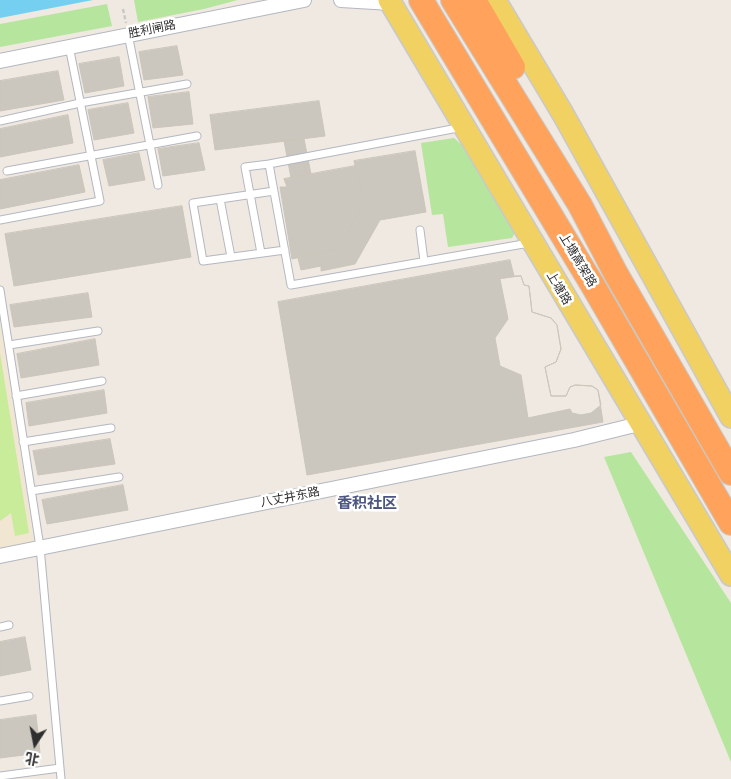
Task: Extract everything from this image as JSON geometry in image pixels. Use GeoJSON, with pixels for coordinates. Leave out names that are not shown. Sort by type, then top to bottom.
{"type":"FeatureCollection","features":[{"type":"Feature","properties":{"kind":"highway","name":"上塘高架路"},"geometry":{"type":"LineString","coordinates":[[421,0],[544,203],[731,523]]}},
{"type":"Feature","properties":{"kind":"highway","name":"上塘高架路"},"geometry":{"type":"LineString","coordinates":[[453,0],[580,206],[615,272],[731,473]]}},
{"type":"Feature","properties":{"kind":"highway"},"geometry":{"type":"LineString","coordinates":[[474,0],[539,112],[580,206]]}},
{"type":"Feature","properties":{"kind":"highway"},"geometry":{"type":"LineString","coordinates":[[396,1],[544,203]]}},
{"type":"Feature","properties":{"kind":"main road"},"geometry":{"type":"LineString","coordinates":[[495,0],[568,123],[731,417]]}},
{"type":"Feature","properties":{"kind":"main road","name":"上塘路"},"geometry":{"type":"LineString","coordinates":[[396,1],[464,127],[639,424],[731,575]]}},
{"type":"Feature","properties":{"kind":"street","name":"胜利闸路"},"geometry":{"type":"LineString","coordinates":[[0,61],[304,0]]}},
{"type":"Feature","properties":{"kind":"street"},"geometry":{"type":"LineString","coordinates":[[341,0],[396,1]]}},
{"type":"Feature","properties":{"kind":"street","name":"八丈井东路"},"geometry":{"type":"LineString","coordinates":[[0,556],[574,440],[639,424]]}},
{"type":"Feature","properties":{"kind":"lane"},"geometry":{"type":"LineString","coordinates":[[128,34],[158,184]]}},
{"type":"Feature","properties":{"kind":"lane"},"geometry":{"type":"LineString","coordinates":[[0,220],[100,200],[69,46]]}},
{"type":"Feature","properties":{"kind":"lane"},"geometry":{"type":"LineString","coordinates":[[0,121],[80,103],[187,84]]}},
{"type":"Feature","properties":{"kind":"lane"},"geometry":{"type":"LineString","coordinates":[[261,253],[245,167],[464,127]]}},
{"type":"Feature","properties":{"kind":"lane"},"geometry":{"type":"LineString","coordinates":[[7,171],[91,154],[197,136]]}},
{"type":"Feature","properties":{"kind":"lane"},"geometry":{"type":"LineString","coordinates":[[269,164],[291,285],[532,242]]}},
{"type":"Feature","properties":{"kind":"lane"},"geometry":{"type":"LineString","coordinates":[[274,191],[193,203],[203,261],[284,250]]}},
{"type":"Feature","properties":{"kind":"lane"},"geometry":{"type":"LineString","coordinates":[[220,199],[231,257]]}},
{"type":"Feature","properties":{"kind":"lane"},"geometry":{"type":"LineString","coordinates":[[420,230],[424,261]]}},
{"type":"Feature","properties":{"kind":"lane"},"geometry":{"type":"LineString","coordinates":[[0,290],[40,547],[61,779]]}},
{"type":"Feature","properties":{"kind":"lane"},"geometry":{"type":"LineString","coordinates":[[9,345],[98,331]]}},
{"type":"Feature","properties":{"kind":"lane"},"geometry":{"type":"LineString","coordinates":[[16,396],[102,381]]}},
{"type":"Feature","properties":{"kind":"lane"},"geometry":{"type":"LineString","coordinates":[[23,442],[111,428]]}},
{"type":"Feature","properties":{"kind":"lane"},"geometry":{"type":"LineString","coordinates":[[31,491],[119,476]]}},
{"type":"Feature","properties":{"kind":"lane"},"geometry":{"type":"LineString","coordinates":[[0,626],[9,625]]}},
{"type":"Feature","properties":{"kind":"lane"},"geometry":{"type":"LineString","coordinates":[[0,701],[29,696]]}},
{"type":"Feature","properties":{"kind":"lane"},"geometry":{"type":"LineString","coordinates":[[0,776],[60,768]]}},
{"type":"Feature","properties":{"kind":"shaded area"},"geometry":{"type":"Polygon","coordinates":[[[0,321],[34,542],[0,549],[0,321]]]}},
{"type":"Feature","properties":{"kind":"green space"},"geometry":{"type":"Polygon","coordinates":[[[134,0],[238,0],[138,22],[134,0]]]}},
{"type":"Feature","properties":{"kind":"green space"},"geometry":{"type":"Polygon","coordinates":[[[107,4],[112,26],[0,47],[0,24],[107,4]]]}},
{"type":"Feature","properties":{"kind":"green space"},"geometry":{"type":"Polygon","coordinates":[[[454,138],[462,145],[516,231],[512,238],[448,247],[443,214],[432,215],[421,143],[454,138]]]}},
{"type":"Feature","properties":{"kind":"green space"},"geometry":{"type":"Polygon","coordinates":[[[0,353],[29,533],[15,536],[11,513],[0,521],[0,353]]]}},
{"type":"Feature","properties":{"kind":"green space"},"geometry":{"type":"Polygon","coordinates":[[[631,452],[731,603],[731,762],[604,457],[631,452]]]}},
{"type":"Feature","properties":{"kind":"water"},"geometry":{"type":"Polygon","coordinates":[[[0,0],[93,0],[0,18],[0,0]]]}},
{"type":"Feature","properties":{"kind":"building"},"geometry":{"type":"Polygon","coordinates":[[[177,46],[183,75],[144,80],[139,52],[177,46]]]}},
{"type":"Feature","properties":{"kind":"building"},"geometry":{"type":"Polygon","coordinates":[[[119,57],[124,86],[85,93],[79,64],[119,57]]]}},
{"type":"Feature","properties":{"kind":"building"},"geometry":{"type":"Polygon","coordinates":[[[58,71],[64,100],[0,111],[0,81],[58,71]]]}},
{"type":"Feature","properties":{"kind":"building"},"geometry":{"type":"Polygon","coordinates":[[[189,92],[193,124],[153,128],[148,97],[189,92]]]}},
{"type":"Feature","properties":{"kind":"building"},"geometry":{"type":"Polygon","coordinates":[[[319,101],[325,136],[215,150],[210,115],[319,101]]]}},
{"type":"Feature","properties":{"kind":"building"},"geometry":{"type":"Polygon","coordinates":[[[128,103],[134,133],[94,140],[88,110],[128,103]]]}},
{"type":"Feature","properties":{"kind":"building"},"geometry":{"type":"Polygon","coordinates":[[[68,115],[73,143],[0,157],[0,129],[68,115]]]}},
{"type":"Feature","properties":{"kind":"building"},"geometry":{"type":"Polygon","coordinates":[[[304,139],[311,174],[291,178],[284,141],[304,139]]]}},
{"type":"Feature","properties":{"kind":"building"},"geometry":{"type":"Polygon","coordinates":[[[199,143],[205,170],[163,176],[158,149],[199,143]]]}},
{"type":"Feature","properties":{"kind":"building"},"geometry":{"type":"Polygon","coordinates":[[[415,151],[426,212],[380,220],[355,264],[321,271],[321,266],[301,270],[298,258],[338,249],[364,203],[354,161],[415,151]]]}},
{"type":"Feature","properties":{"kind":"building"},"geometry":{"type":"Polygon","coordinates":[[[139,153],[145,180],[109,186],[103,160],[139,153]]]}},
{"type":"Feature","properties":{"kind":"building"},"geometry":{"type":"Polygon","coordinates":[[[79,165],[85,192],[0,209],[0,180],[79,165]]]}},
{"type":"Feature","properties":{"kind":"building"},"geometry":{"type":"Polygon","coordinates":[[[355,166],[364,203],[338,249],[292,259],[280,187],[287,187],[284,179],[355,166]]]}},
{"type":"Feature","properties":{"kind":"building"},"geometry":{"type":"Polygon","coordinates":[[[182,206],[191,257],[14,286],[5,234],[182,206]]]}},
{"type":"Feature","properties":{"kind":"building"},"geometry":{"type":"Polygon","coordinates":[[[510,260],[514,276],[521,276],[524,285],[529,286],[532,312],[551,318],[557,325],[561,349],[556,362],[545,367],[551,396],[566,396],[570,387],[575,385],[592,386],[598,390],[603,422],[307,475],[278,302],[510,260]]]}},
{"type":"Feature","properties":{"kind":"building"},"geometry":{"type":"Polygon","coordinates":[[[521,276],[524,285],[529,286],[532,312],[551,318],[557,325],[561,349],[556,362],[545,367],[551,396],[566,396],[570,387],[575,385],[592,386],[598,390],[601,405],[591,413],[581,415],[572,413],[570,409],[528,418],[521,375],[500,366],[495,338],[508,319],[500,279],[521,276]]]}},
{"type":"Feature","properties":{"kind":"building"},"geometry":{"type":"Polygon","coordinates":[[[88,293],[92,317],[14,327],[10,305],[88,293]]]}},
{"type":"Feature","properties":{"kind":"building"},"geometry":{"type":"Polygon","coordinates":[[[95,339],[99,365],[21,378],[17,354],[95,339]]]}},
{"type":"Feature","properties":{"kind":"building"},"geometry":{"type":"Polygon","coordinates":[[[104,390],[107,413],[29,426],[26,403],[104,390]]]}},
{"type":"Feature","properties":{"kind":"building"},"geometry":{"type":"Polygon","coordinates":[[[110,439],[115,464],[38,475],[33,451],[110,439]]]}},
{"type":"Feature","properties":{"kind":"building"},"geometry":{"type":"Polygon","coordinates":[[[123,485],[128,510],[47,524],[42,500],[123,485]]]}},
{"type":"Feature","properties":{"kind":"building"},"geometry":{"type":"Polygon","coordinates":[[[25,637],[31,670],[0,676],[0,642],[25,637]]]}},
{"type":"Feature","properties":{"kind":"building"},"geometry":{"type":"Polygon","coordinates":[[[36,715],[40,753],[0,758],[0,720],[36,715]]]}},
{"type":"Feature","properties":{"kind":"district","name":"香积社区"},"geometry":{"type":"Point","coordinates":[367,503]}}]}
